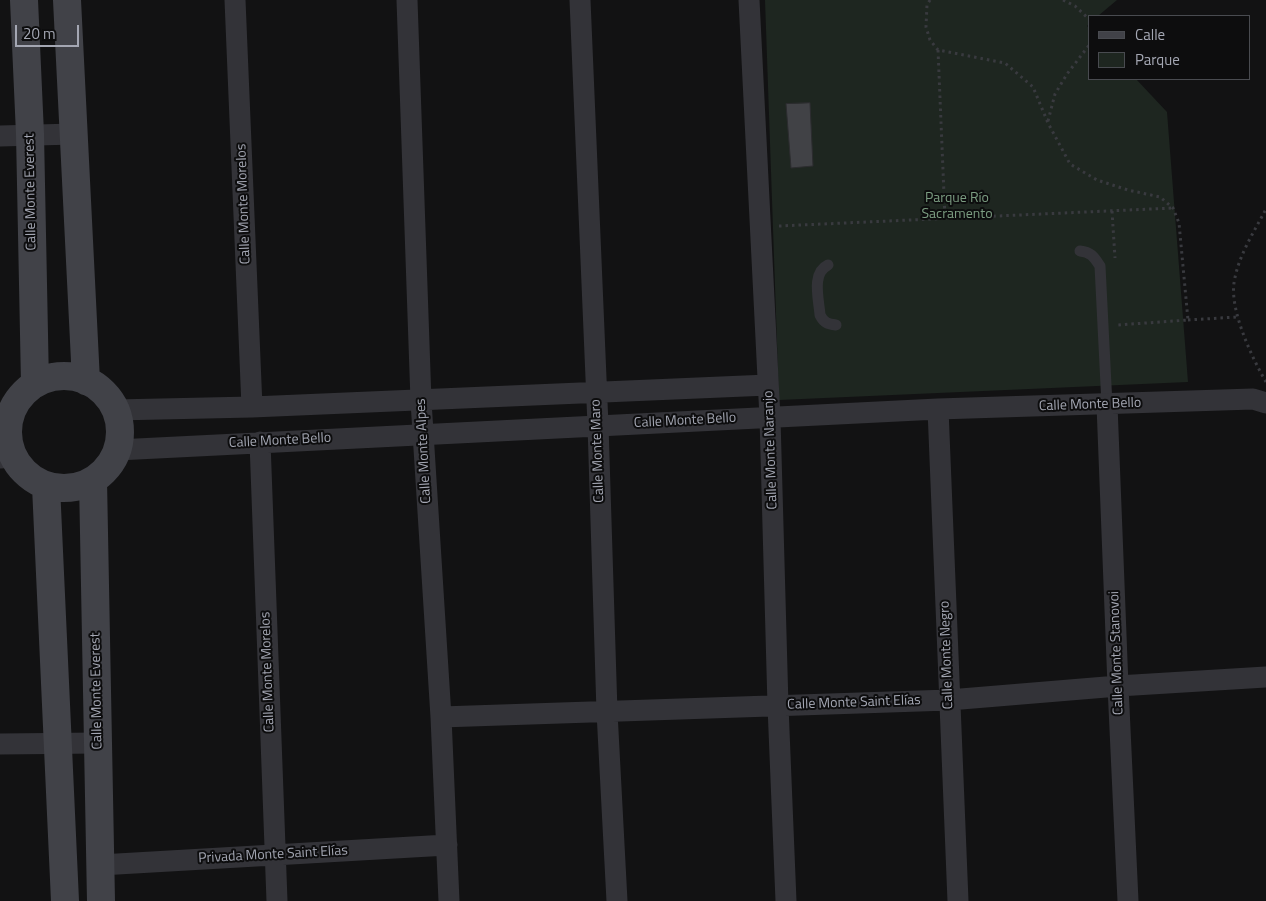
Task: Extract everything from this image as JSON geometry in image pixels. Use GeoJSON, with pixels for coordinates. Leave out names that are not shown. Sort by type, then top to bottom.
{"type":"FeatureCollection","features":[{"type":"Feature","properties":{"kind":"street","name":"Calle Monte Everest"},"geometry":{"type":"LineString","coordinates":[[24,0],[30,134],[35,384]]}},
{"type":"Feature","properties":{"kind":"street"},"geometry":{"type":"LineString","coordinates":[[67,0],[86,381]]}},
{"type":"Feature","properties":{"kind":"street","name":"Calle Monte Morelos"},"geometry":{"type":"LineString","coordinates":[[235,0],[252,407]]}},
{"type":"Feature","properties":{"kind":"street","name":"Calle Monte Alpes"},"geometry":{"type":"LineString","coordinates":[[406,0],[421,401],[441,717],[449,901]]}},
{"type":"Feature","properties":{"kind":"street","name":"Calle Monte Maro"},"geometry":{"type":"LineString","coordinates":[[580,0],[598,425],[607,712],[617,901]]}},
{"type":"Feature","properties":{"kind":"street","name":"Calle Monte Naranjo"},"geometry":{"type":"LineString","coordinates":[[749,0],[770,418],[778,706],[786,901]]}},
{"type":"Feature","properties":{"kind":"street"},"geometry":{"type":"LineString","coordinates":[[0,136],[74,134]]}},
{"type":"Feature","properties":{"kind":"street"},"geometry":{"type":"LineString","coordinates":[[69,376],[86,381],[108,397],[115,410],[120,423],[120,437],[117,450],[108,467],[93,480],[78,486],[62,488],[46,486],[33,479],[7,457],[8,437],[5,416],[35,384],[51,378],[69,376]]}},
{"type":"Feature","properties":{"kind":"street"},"geometry":{"type":"LineString","coordinates":[[115,410],[421,401],[596,391],[768,385]]}},
{"type":"Feature","properties":{"kind":"street","name":"Calle Monte Bello"},"geometry":{"type":"LineString","coordinates":[[117,450],[938,409],[1260,401]]}},
{"type":"Feature","properties":{"kind":"street","name":"Calle Monte Stanovoi"},"geometry":{"type":"LineString","coordinates":[[1107,405],[1128,901]]}},
{"type":"Feature","properties":{"kind":"street","name":"Calle Monte Negro"},"geometry":{"type":"LineString","coordinates":[[938,409],[958,901]]}},
{"type":"Feature","properties":{"kind":"street","name":"Calle Monte Morelos"},"geometry":{"type":"LineString","coordinates":[[260,442],[277,901]]}},
{"type":"Feature","properties":{"kind":"street","name":"Calle Monte Everest"},"geometry":{"type":"LineString","coordinates":[[93,480],[102,901]]}},
{"type":"Feature","properties":{"kind":"street"},"geometry":{"type":"LineString","coordinates":[[46,486],[65,901]]}},
{"type":"Feature","properties":{"kind":"street","name":"Calle Monte Saint Elías"},"geometry":{"type":"LineString","coordinates":[[441,717],[949,700],[1118,686],[1266,677]]}},
{"type":"Feature","properties":{"kind":"street"},"geometry":{"type":"LineString","coordinates":[[0,744],[98,743]]}},
{"type":"Feature","properties":{"kind":"street","name":"Privada Monte Saint Elías"},"geometry":{"type":"LineString","coordinates":[[100,865],[447,845]]}},
{"type":"Feature","properties":{"kind":"lane"},"geometry":{"type":"LineString","coordinates":[[1080,252],[1087,252],[1093,255],[1100,266],[1107,405]]}},
{"type":"Feature","properties":{"kind":"lane"},"geometry":{"type":"LineString","coordinates":[[828,264],[821,270],[817,278],[820,315],[827,324],[836,325]]}},
{"type":"Feature","properties":{"kind":"path"},"geometry":{"type":"LineString","coordinates":[[930,0],[927,5],[926,27],[930,40],[938,50],[945,218]]}},
{"type":"Feature","properties":{"kind":"path"},"geometry":{"type":"LineString","coordinates":[[1063,0],[1075,6],[1088,18]]}},
{"type":"Feature","properties":{"kind":"path"},"geometry":{"type":"LineString","coordinates":[[1048,123],[1055,94],[1067,74],[1088,47]]}},
{"type":"Feature","properties":{"kind":"path"},"geometry":{"type":"LineString","coordinates":[[938,50],[1005,63],[1033,87],[1048,123],[1070,164],[1098,180],[1128,190],[1160,197],[1173,208],[1179,223],[1188,320]]}},
{"type":"Feature","properties":{"kind":"path"},"geometry":{"type":"LineString","coordinates":[[760,227],[1173,208]]}},
{"type":"Feature","properties":{"kind":"path"},"geometry":{"type":"LineString","coordinates":[[1266,208],[1243,251],[1233,284],[1237,317],[1257,366],[1266,382]]}},
{"type":"Feature","properties":{"kind":"path"},"geometry":{"type":"LineString","coordinates":[[1103,326],[1237,317]]}},
{"type":"Feature","properties":{"kind":"green space","name":"Parque Río Sacramento"},"geometry":{"type":"Polygon","coordinates":[[[765,0],[1117,0],[1099,15],[1088,15],[1088,80],[1137,80],[1167,112],[1188,382],[779,400],[765,0]]]}},
{"type":"Feature","properties":{"kind":"building"},"geometry":{"type":"Polygon","coordinates":[[[810,103],[813,166],[791,168],[786,104],[810,103]]]}}]}
